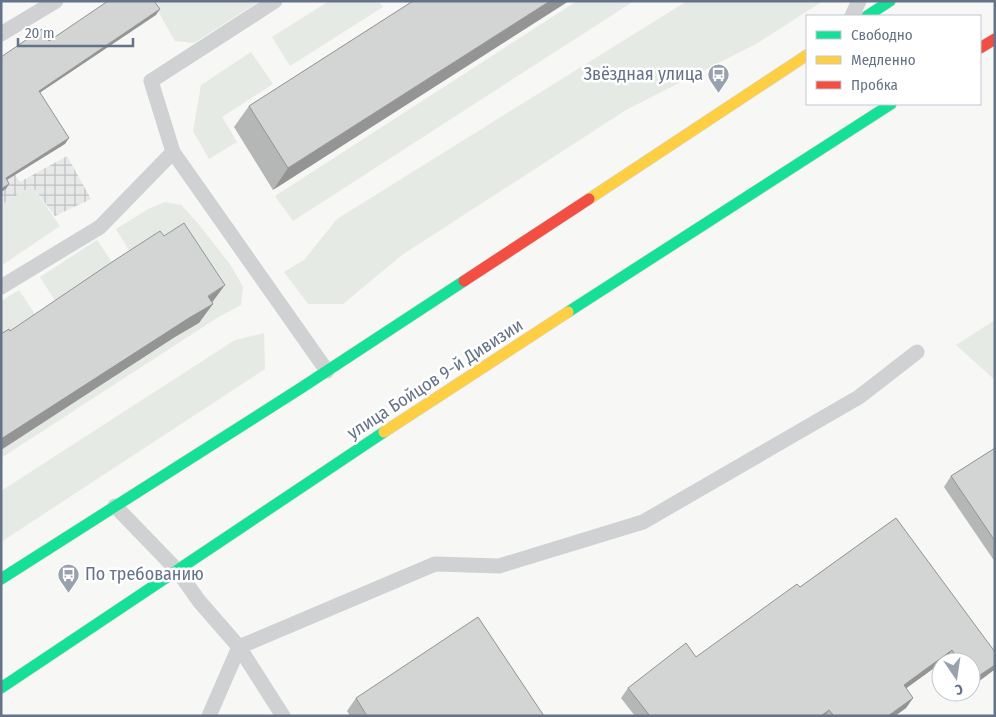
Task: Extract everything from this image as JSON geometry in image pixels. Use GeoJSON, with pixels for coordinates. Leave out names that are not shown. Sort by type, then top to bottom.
{"type":"FeatureCollection","features":[{"type":"Feature","properties":{"kind":"main road"},"geometry":{"type":"LineString","coordinates":[[869,15],[890,1]]}},
{"type":"Feature","properties":{"kind":"main road"},"geometry":{"type":"LineString","coordinates":[[981,47],[995,40]]}},
{"type":"Feature","properties":{"kind":"main road"},"geometry":{"type":"LineString","coordinates":[[1,578],[327,371],[806,56]]}},
{"type":"Feature","properties":{"kind":"main road","name":"улица Бойцов 9-й Дивизии"},"geometry":{"type":"LineString","coordinates":[[1,688],[690,232],[889,105]]}},
{"type":"Feature","properties":{"kind":"lane"},"geometry":{"type":"LineString","coordinates":[[1,34],[56,1]]}},
{"type":"Feature","properties":{"kind":"lane"},"geometry":{"type":"LineString","coordinates":[[275,1],[151,81],[172,152],[327,371]]}},
{"type":"Feature","properties":{"kind":"lane"},"geometry":{"type":"LineString","coordinates":[[852,15],[859,1]]}},
{"type":"Feature","properties":{"kind":"lane"},"geometry":{"type":"LineString","coordinates":[[1,287],[100,227],[172,152]]}},
{"type":"Feature","properties":{"kind":"lane"},"geometry":{"type":"LineString","coordinates":[[209,716],[239,647],[435,564],[499,566],[643,522],[859,397],[917,352]]}},
{"type":"Feature","properties":{"kind":"lane"},"geometry":{"type":"LineString","coordinates":[[114,506],[177,570],[199,601],[239,647],[283,716]]}},
{"type":"Feature","properties":{"kind":"shaded area"},"geometry":{"type":"Polygon","coordinates":[[[152,1],[260,1],[194,43],[175,41],[152,1]]]}},
{"type":"Feature","properties":{"kind":"shaded area"},"geometry":{"type":"Polygon","coordinates":[[[329,1],[379,1],[383,7],[290,66],[272,37],[329,1]]]}},
{"type":"Feature","properties":{"kind":"shaded area"},"geometry":{"type":"Polygon","coordinates":[[[577,1],[634,1],[293,221],[275,196],[577,1]]]}},
{"type":"Feature","properties":{"kind":"shaded area"},"geometry":{"type":"Polygon","coordinates":[[[687,1],[823,1],[756,44],[626,110],[402,255],[343,304],[308,304],[284,272],[304,260],[337,219],[687,1]]]}},
{"type":"Feature","properties":{"kind":"shaded area"},"geometry":{"type":"Polygon","coordinates":[[[251,52],[273,84],[222,117],[237,142],[209,159],[193,131],[201,85],[251,52]]]}},
{"type":"Feature","properties":{"kind":"shaded area"},"geometry":{"type":"Polygon","coordinates":[[[1,154],[20,182],[67,156],[91,199],[55,216],[32,186],[1,205],[1,154]]]}},
{"type":"Feature","properties":{"kind":"shaded area"},"geometry":{"type":"Polygon","coordinates":[[[32,186],[60,226],[1,266],[1,205],[32,186]]]}},
{"type":"Feature","properties":{"kind":"shaded area"},"geometry":{"type":"Polygon","coordinates":[[[165,202],[181,205],[230,264],[243,287],[241,305],[217,318],[1,458],[1,435],[135,260],[116,229],[148,209],[165,202]]]}},
{"type":"Feature","properties":{"kind":"shaded area"},"geometry":{"type":"Polygon","coordinates":[[[97,240],[117,270],[59,307],[40,277],[97,240]]]}},
{"type":"Feature","properties":{"kind":"shaded area"},"geometry":{"type":"Polygon","coordinates":[[[19,290],[39,320],[1,345],[1,301],[19,290]]]}},
{"type":"Feature","properties":{"kind":"shaded area"},"geometry":{"type":"Polygon","coordinates":[[[995,320],[995,380],[956,345],[995,320]]]}},
{"type":"Feature","properties":{"kind":"shaded area"},"geometry":{"type":"Polygon","coordinates":[[[264,333],[265,369],[1,542],[1,491],[235,340],[264,333]]]}},
{"type":"Feature","properties":{"kind":"building"},"geometry":{"type":"Polygon","coordinates":[[[108,1],[154,1],[160,9],[39,91],[69,138],[6,178],[9,184],[1,189],[1,57],[42,29],[49,41],[108,1]]]}},
{"type":"Feature","properties":{"kind":"building"},"geometry":{"type":"Polygon","coordinates":[[[413,1],[550,1],[288,168],[249,106],[413,1]]]}},
{"type":"Feature","properties":{"kind":"building"},"geometry":{"type":"Polygon","coordinates":[[[184,223],[225,285],[208,296],[213,304],[1,439],[1,334],[9,329],[10,331],[160,231],[164,236],[184,223]]]}},
{"type":"Feature","properties":{"kind":"building"},"geometry":{"type":"Polygon","coordinates":[[[995,448],[995,541],[951,476],[995,448]]]}},
{"type":"Feature","properties":{"kind":"building"},"geometry":{"type":"Polygon","coordinates":[[[896,518],[995,652],[995,665],[981,674],[981,652],[954,652],[952,650],[949,652],[931,652],[931,665],[904,685],[913,698],[888,716],[834,716],[829,710],[821,716],[650,716],[628,688],[686,643],[696,657],[797,584],[800,587],[896,518]]]}},
{"type":"Feature","properties":{"kind":"building"},"geometry":{"type":"Polygon","coordinates":[[[478,617],[544,716],[367,716],[356,698],[478,617]]]}},
{"type":"Feature","properties":{"kind":"traffic: fast"},"geometry":{"type":"LineString","coordinates":[[869,15],[890,1]]}},
{"type":"Feature","properties":{"kind":"traffic: fast"},"geometry":{"type":"LineString","coordinates":[[568,312],[889,105]]}},
{"type":"Feature","properties":{"kind":"traffic: fast"},"geometry":{"type":"LineString","coordinates":[[1,579],[301,388],[464,281]]}},
{"type":"Feature","properties":{"kind":"traffic: fast"},"geometry":{"type":"LineString","coordinates":[[1,688],[384,432]]}},
{"type":"Feature","properties":{"kind":"traffic: slow"},"geometry":{"type":"LineString","coordinates":[[589,199],[806,56]]}},
{"type":"Feature","properties":{"kind":"traffic: slow"},"geometry":{"type":"LineString","coordinates":[[384,432],[568,312]]}},
{"type":"Feature","properties":{"kind":"traffic: jam"},"geometry":{"type":"LineString","coordinates":[[981,47],[995,39]]}},
{"type":"Feature","properties":{"kind":"traffic: jam"},"geometry":{"type":"LineString","coordinates":[[464,281],[589,199]]}},
{"type":"Feature","properties":{"kind":"place","name":"Звёздная улица"},"geometry":{"type":"Point","coordinates":[719,93]}},
{"type":"Feature","properties":{"kind":"place","name":"По требованию"},"geometry":{"type":"Point","coordinates":[69,593]}}]}
